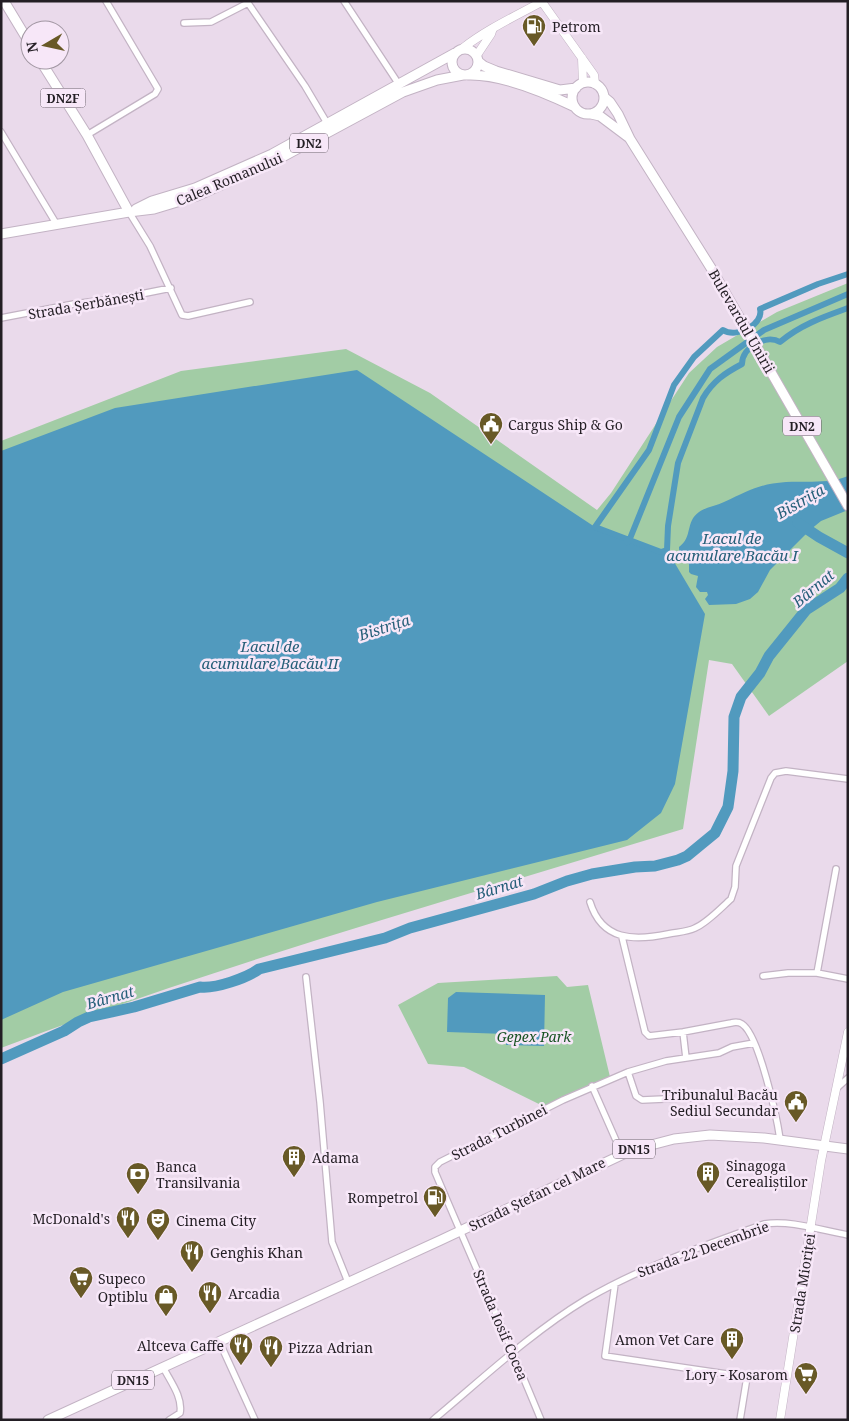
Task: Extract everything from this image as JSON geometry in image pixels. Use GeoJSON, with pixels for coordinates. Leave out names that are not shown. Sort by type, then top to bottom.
{"type":"FeatureCollection","features":[{"type":"Feature","properties":{"kind":"main road"},"geometry":{"type":"LineString","coordinates":[[4,1],[20,27]]}},
{"type":"Feature","properties":{"kind":"main road"},"geometry":{"type":"LineString","coordinates":[[493,28],[478,58],[476,70],[465,75],[459,74],[452,62],[459,51],[471,50],[478,58],[484,66],[560,90],[595,84],[594,75],[542,2]]}},
{"type":"Feature","properties":{"kind":"main road","name":"Calea Romanului"},"geometry":{"type":"LineString","coordinates":[[129,212],[152,201],[195,188],[272,154],[459,51],[481,34],[542,2]]}},
{"type":"Feature","properties":{"kind":"main road"},"geometry":{"type":"LineString","coordinates":[[575,107],[572,97],[579,86],[582,58]]}},
{"type":"Feature","properties":{"kind":"main road","name":"DN2F"},"geometry":{"type":"LineString","coordinates":[[46,70],[87,135],[129,212]]}},
{"type":"Feature","properties":{"kind":"main road","name":"Calea Romanului"},"geometry":{"type":"LineString","coordinates":[[1,234],[154,209],[198,196],[275,161],[403,92],[437,80],[465,75],[492,77],[551,95],[575,107]]}},
{"type":"Feature","properties":{"kind":"main road"},"geometry":{"type":"LineString","coordinates":[[398,83],[403,92]]}},
{"type":"Feature","properties":{"kind":"main road","name":"DN2"},"geometry":{"type":"LineString","coordinates":[[595,84],[604,97]]}},
{"type":"Feature","properties":{"kind":"main road"},"geometry":{"type":"LineString","coordinates":[[591,114],[602,106],[604,97]]}},
{"type":"Feature","properties":{"kind":"main road","name":"Bulevardul Unirii"},"geometry":{"type":"LineString","coordinates":[[604,97],[618,114],[630,139],[711,268],[848,506]]}},
{"type":"Feature","properties":{"kind":"main road","name":"DN2"},"geometry":{"type":"LineString","coordinates":[[575,107],[582,112],[591,114]]}},
{"type":"Feature","properties":{"kind":"main road","name":"Bulevardul Unirii"},"geometry":{"type":"LineString","coordinates":[[591,114],[600,116],[630,139]]}},
{"type":"Feature","properties":{"kind":"main road","name":"Strada Mioriței"},"geometry":{"type":"LineString","coordinates":[[780,1420],[824,1146],[846,1056],[848,1032]]}},
{"type":"Feature","properties":{"kind":"main road","name":"Strada Ștefan cel Mare"},"geometry":{"type":"LineString","coordinates":[[48,1420],[460,1231],[622,1154],[663,1141],[698,1136],[740,1136],[824,1146]]}},
{"type":"Feature","properties":{"kind":"main road","name":"DN15"},"geometry":{"type":"LineString","coordinates":[[824,1146],[848,1149]]}},
{"type":"Feature","properties":{"kind":"street"},"geometry":{"type":"LineString","coordinates":[[87,135],[156,94],[158,89],[106,1]]}},
{"type":"Feature","properties":{"kind":"street"},"geometry":{"type":"LineString","coordinates":[[344,1],[398,83]]}},
{"type":"Feature","properties":{"kind":"street"},"geometry":{"type":"LineString","coordinates":[[184,23],[211,22],[241,4],[248,3],[305,86],[327,123]]}},
{"type":"Feature","properties":{"kind":"street"},"geometry":{"type":"LineString","coordinates":[[1,132],[57,225]]}},
{"type":"Feature","properties":{"kind":"street"},"geometry":{"type":"LineString","coordinates":[[129,212],[150,246],[179,310],[185,317],[250,302]]}},
{"type":"Feature","properties":{"kind":"street","name":"Strada Șerbănești"},"geometry":{"type":"LineString","coordinates":[[1,318],[170,288]]}},
{"type":"Feature","properties":{"kind":"street"},"geometry":{"type":"LineString","coordinates":[[590,902],[593,912],[600,922],[622,937],[643,938],[695,928],[715,913],[734,894],[736,866],[771,778],[775,773],[786,771],[848,779]]}},
{"type":"Feature","properties":{"kind":"street"},"geometry":{"type":"LineString","coordinates":[[817,974],[836,869]]}},
{"type":"Feature","properties":{"kind":"street"},"geometry":{"type":"LineString","coordinates":[[622,937],[645,1032],[649,1036],[653,1037],[738,1022],[745,1026],[754,1043],[766,1075],[780,1140]]}},
{"type":"Feature","properties":{"kind":"street"},"geometry":{"type":"LineString","coordinates":[[763,976],[788,973],[817,974],[848,979]]}},
{"type":"Feature","properties":{"kind":"street"},"geometry":{"type":"LineString","coordinates":[[306,977],[320,1102],[332,1242],[348,1282]]}},
{"type":"Feature","properties":{"kind":"street"},"geometry":{"type":"LineString","coordinates":[[683,1032],[686,1058]]}},
{"type":"Feature","properties":{"kind":"street","name":"Strada Turbinei"},"geometry":{"type":"LineString","coordinates":[[460,1231],[435,1172],[435,1167],[448,1158],[592,1086],[628,1072],[666,1061],[719,1053],[732,1047],[754,1043]]}},
{"type":"Feature","properties":{"kind":"street"},"geometry":{"type":"LineString","coordinates":[[628,1072],[636,1096],[642,1100],[731,1096]]}},
{"type":"Feature","properties":{"kind":"street"},"geometry":{"type":"LineString","coordinates":[[838,1087],[848,1078]]}},
{"type":"Feature","properties":{"kind":"street"},"geometry":{"type":"LineString","coordinates":[[592,1086],[622,1154]]}},
{"type":"Feature","properties":{"kind":"street","name":"Strada 22 Decembrie"},"geometry":{"type":"LineString","coordinates":[[432,1420],[567,1312],[614,1284],[654,1265],[764,1224],[788,1223],[848,1235]]}},
{"type":"Feature","properties":{"kind":"street","name":"Strada Iosif Cocea"},"geometry":{"type":"LineString","coordinates":[[460,1231],[514,1353],[541,1420]]}},
{"type":"Feature","properties":{"kind":"street"},"geometry":{"type":"LineString","coordinates":[[614,1284],[605,1356],[747,1377],[740,1420]]}},
{"type":"Feature","properties":{"kind":"street"},"geometry":{"type":"LineString","coordinates":[[219,1341],[254,1420]]}},
{"type":"Feature","properties":{"kind":"street"},"geometry":{"type":"LineString","coordinates":[[163,1367],[179,1396],[181,1407],[180,1413],[170,1420]]}},
{"type":"Feature","properties":{"kind":"green space","name":"Lacul de acumulare Bacău II"},"geometry":{"type":"Polygon","coordinates":[[[848,283],[848,661],[769,716],[732,664],[709,660],[683,829],[255,960],[85,1017],[1,1048],[1,441],[181,371],[346,349],[430,393],[597,510],[611,493],[689,373],[717,347],[777,312],[848,283]]]}},
{"type":"Feature","properties":{"kind":"green space","name":"Gepex Park"},"geometry":{"type":"Polygon","coordinates":[[[557,976],[567,987],[588,985],[611,1081],[547,1108],[464,1067],[428,1064],[398,1005],[438,983],[557,976]]]}},
{"type":"Feature","properties":{"kind":"water","name":"Lacul de acumulare Bacău II"},"geometry":{"type":"Polygon","coordinates":[[[357,370],[595,527],[661,552],[667,550],[705,614],[675,784],[661,813],[627,840],[377,902],[63,992],[1,1020],[1,451],[115,408],[357,370]]]}},
{"type":"Feature","properties":{"kind":"water","name":"Lacul de acumulare Bacău I"},"geometry":{"type":"Polygon","coordinates":[[[848,476],[848,510],[821,521],[810,530],[770,570],[758,592],[750,599],[736,604],[709,605],[705,599],[708,595],[707,592],[700,592],[696,587],[698,576],[689,572],[689,564],[680,556],[679,547],[686,539],[692,520],[699,512],[761,486],[786,482],[825,481],[848,476]]]}},
{"type":"Feature","properties":{"kind":"water"},"geometry":{"type":"Polygon","coordinates":[[[456,992],[545,995],[544,1046],[506,1045],[506,1034],[447,1032],[448,998],[456,992]]]}},
{"type":"Feature","properties":{"kind":"waterway"},"geometry":{"type":"LineString","coordinates":[[848,274],[818,284],[760,309],[760,315],[754,325],[735,333],[723,330],[694,357],[674,385],[649,450],[595,527],[661,552],[667,550],[668,526],[678,463],[707,392],[720,378],[742,364],[743,358],[750,347],[762,341],[774,340],[780,342],[804,326],[848,308]]}},
{"type":"Feature","properties":{"kind":"waterway"},"geometry":{"type":"LineString","coordinates":[[627,542],[679,417],[710,369],[764,330],[848,294]]}},
{"type":"Feature","properties":{"kind":"waterway","name":"Bârnat"},"geometry":{"type":"LineString","coordinates":[[798,523],[848,553]]}},
{"type":"Feature","properties":{"kind":"waterway","name":"Bârnat"},"geometry":{"type":"LineString","coordinates":[[1,1059],[64,1031],[89,1017],[134,1007],[200,987],[222,985],[247,976],[259,969],[385,938],[410,928],[534,894],[567,881],[592,874],[635,867],[655,866],[687,856],[715,833],[728,807],[733,771],[734,717],[741,697],[760,673],[769,656],[806,610],[840,588],[848,578]]}},
{"type":"Feature","properties":{"kind":"place","name":"Petrom"},"geometry":{"type":"Point","coordinates":[534,47]}},
{"type":"Feature","properties":{"kind":"place","name":"Cargus Ship & Go"},"geometry":{"type":"Point","coordinates":[491,445]}},
{"type":"Feature","properties":{"kind":"place","name":"Tribunalul Bacău Sediul Secundar"},"geometry":{"type":"Point","coordinates":[796,1123]}},
{"type":"Feature","properties":{"kind":"place","name":"Adama"},"geometry":{"type":"Point","coordinates":[294,1178]}},
{"type":"Feature","properties":{"kind":"place","name":"Sinagoga Cerealiștilor"},"geometry":{"type":"Point","coordinates":[708,1194]}},
{"type":"Feature","properties":{"kind":"place","name":"Banca Transilvania"},"geometry":{"type":"Point","coordinates":[138,1195]}},
{"type":"Feature","properties":{"kind":"place","name":"Rompetrol"},"geometry":{"type":"Point","coordinates":[435,1218]}},
{"type":"Feature","properties":{"kind":"place","name":"McDonald's"},"geometry":{"type":"Point","coordinates":[128,1239]}},
{"type":"Feature","properties":{"kind":"place","name":"Cinema City"},"geometry":{"type":"Point","coordinates":[158,1241]}},
{"type":"Feature","properties":{"kind":"place","name":"Genghis Khan"},"geometry":{"type":"Point","coordinates":[192,1273]}},
{"type":"Feature","properties":{"kind":"place","name":"Supeco"},"geometry":{"type":"Point","coordinates":[81,1299]}},
{"type":"Feature","properties":{"kind":"place","name":"Arcadia"},"geometry":{"type":"Point","coordinates":[210,1314]}},
{"type":"Feature","properties":{"kind":"place","name":"Optiblu"},"geometry":{"type":"Point","coordinates":[166,1317]}},
{"type":"Feature","properties":{"kind":"place","name":"Amon Vet Care"},"geometry":{"type":"Point","coordinates":[732,1360]}},
{"type":"Feature","properties":{"kind":"place","name":"Altceva Caffe"},"geometry":{"type":"Point","coordinates":[241,1366]}},
{"type":"Feature","properties":{"kind":"place","name":"Pizza Adrian"},"geometry":{"type":"Point","coordinates":[271,1368]}},
{"type":"Feature","properties":{"kind":"place","name":"Lory - Kosarom"},"geometry":{"type":"Point","coordinates":[806,1395]}},
{"type":"Feature","properties":{"kind":"water label","name":"Bistrița"},"geometry":{"type":"Point","coordinates":[800,501]}},
{"type":"Feature","properties":{"kind":"water label","name":"Bistrița"},"geometry":{"type":"Point","coordinates":[384,627]}}]}
